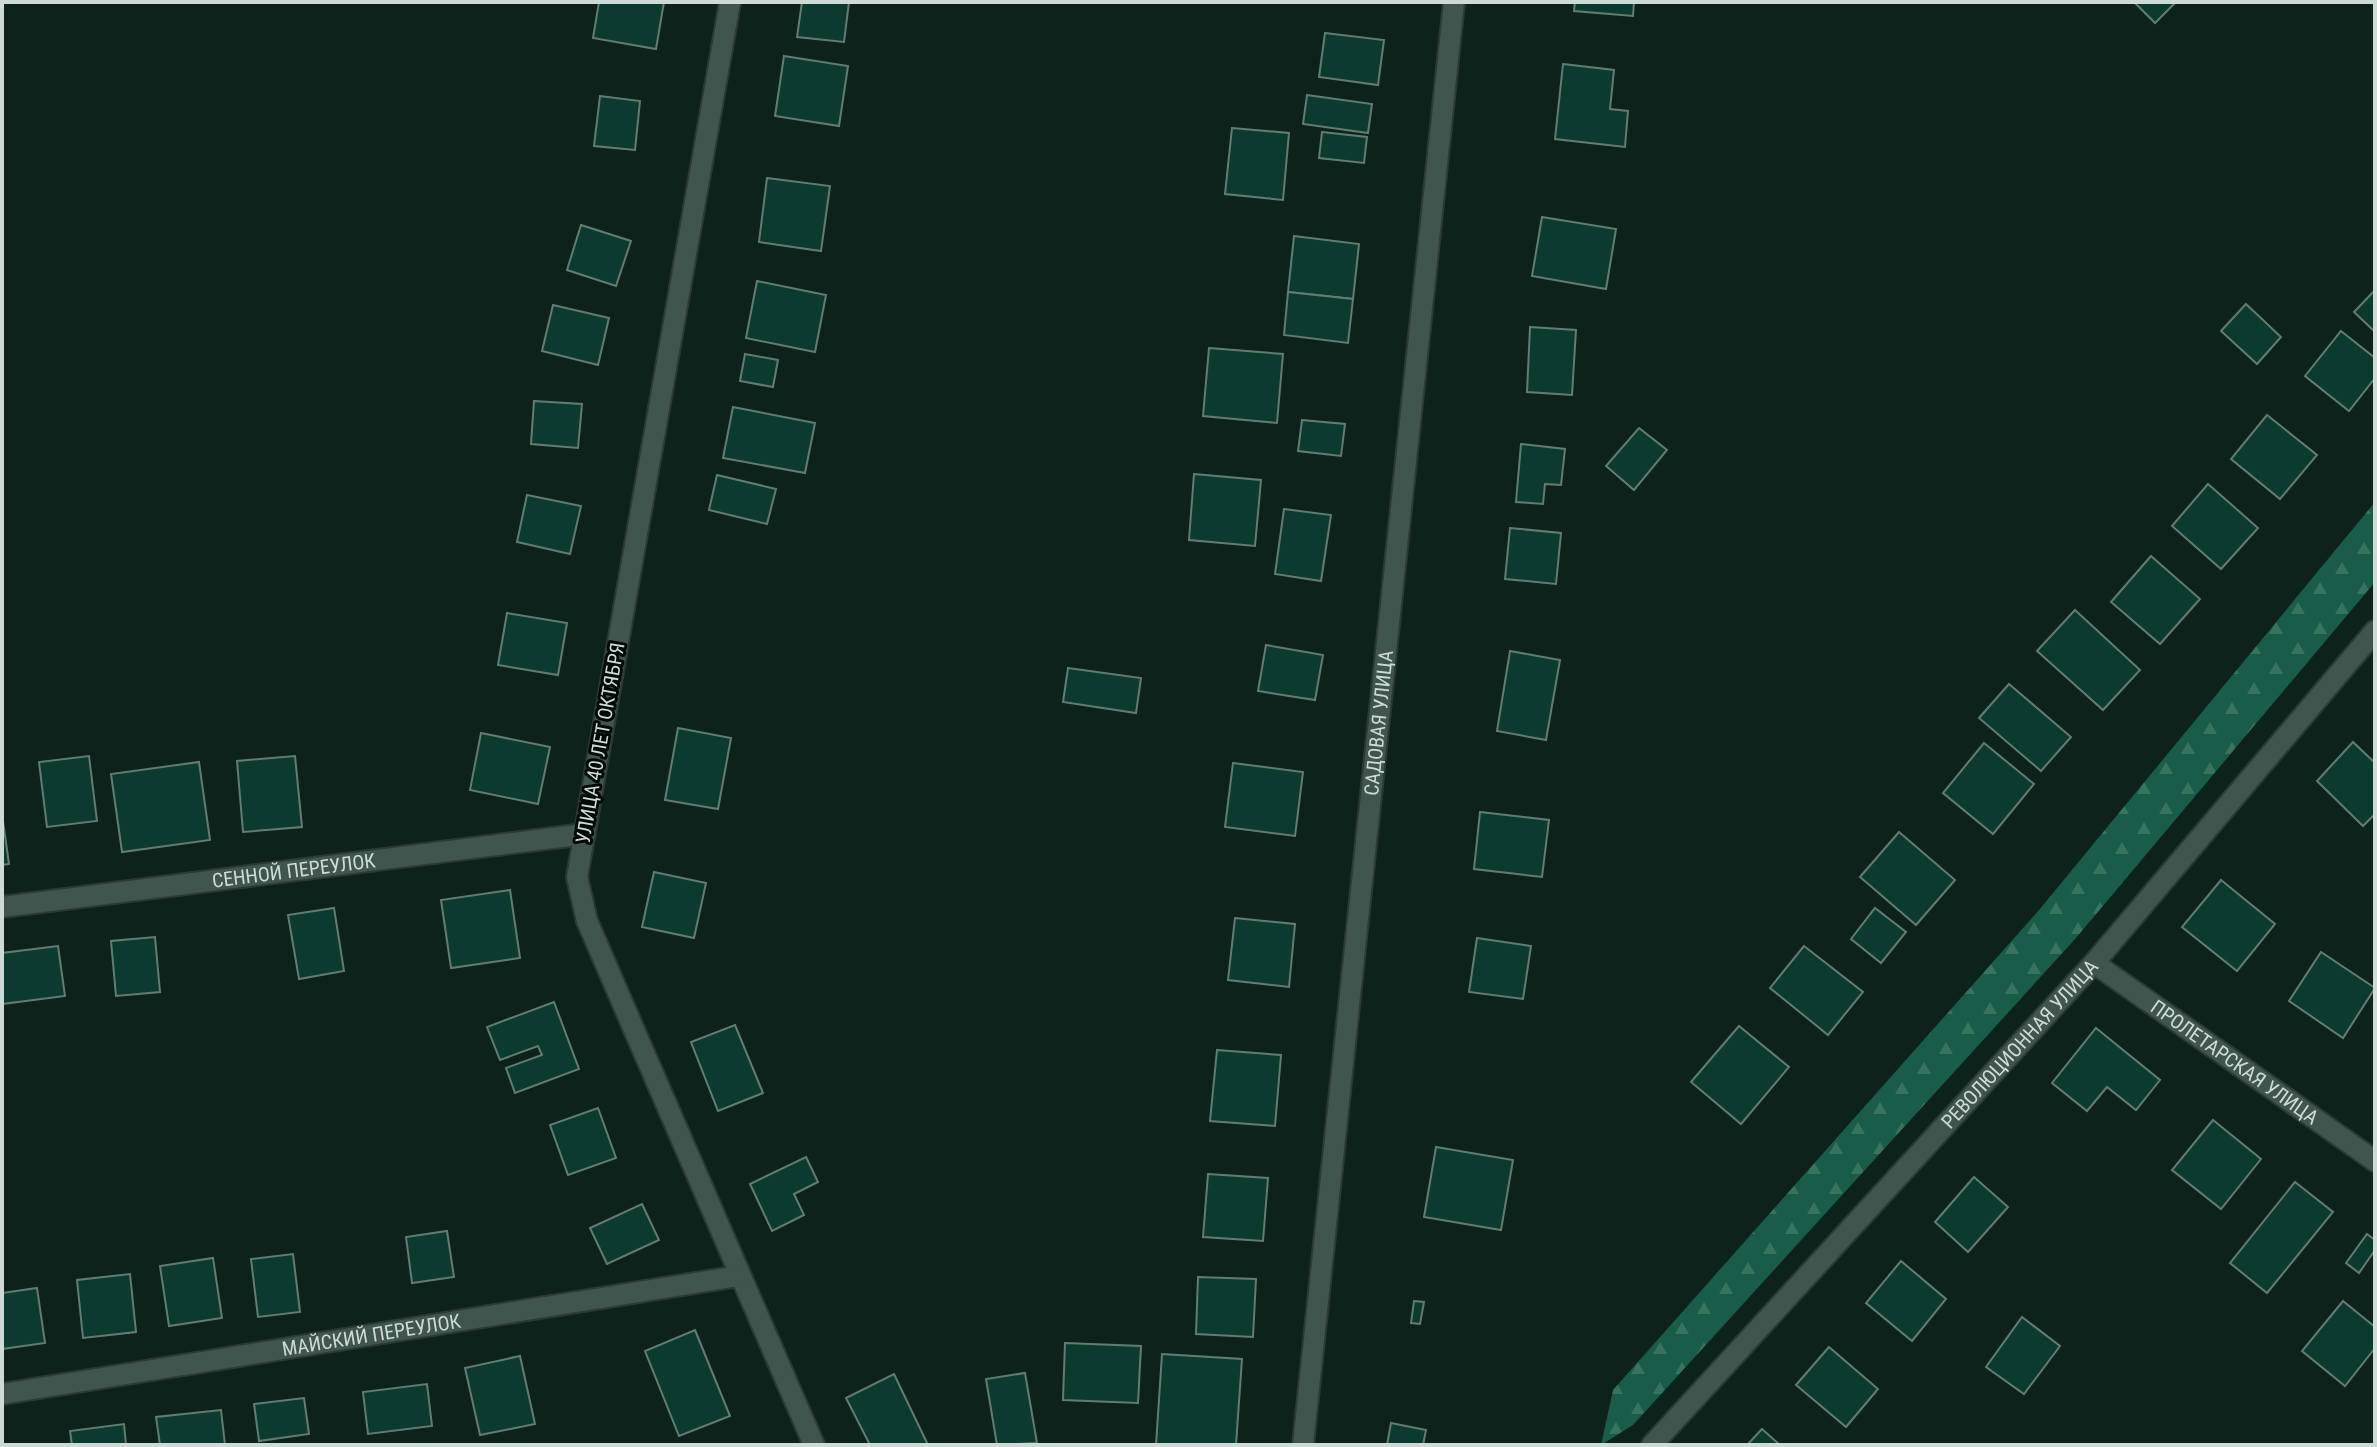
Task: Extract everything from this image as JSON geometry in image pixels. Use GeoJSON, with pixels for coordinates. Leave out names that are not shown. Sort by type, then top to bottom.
{"type":"FeatureCollection","features":[{"type":"Feature","properties":{"kind":"street","name":"УЛИЦА 40 ЛЕТ ОКТЯБРЯ"},"geometry":{"type":"LineString","coordinates":[[730,2],[577,877],[587,921],[814,1445]]}},
{"type":"Feature","properties":{"kind":"street","name":"САДОВАЯ УЛИЦА"},"geometry":{"type":"LineString","coordinates":[[1303,1445],[1454,2]]}},
{"type":"Feature","properties":{"kind":"street","name":"РЕВОЛЮЦИОННАЯ УЛИЦА"},"geometry":{"type":"LineString","coordinates":[[1652,1445],[2094,963],[2375,631]]}},
{"type":"Feature","properties":{"kind":"street","name":"СЕННОЙ ПЕРЕУЛОК"},"geometry":{"type":"LineString","coordinates":[[2,907],[585,834]]}},
{"type":"Feature","properties":{"kind":"street","name":"ПРОЛЕТАРСКАЯ УЛИЦА"},"geometry":{"type":"LineString","coordinates":[[2094,963],[2375,1161]]}},
{"type":"Feature","properties":{"kind":"street","name":"МАЙСКИЙ ПЕРЕУЛОК"},"geometry":{"type":"LineString","coordinates":[[2,1394],[739,1276]]}},
{"type":"Feature","properties":{"kind":"green space"},"geometry":{"type":"Polygon","coordinates":[[[2375,502],[2375,582],[2076,938],[1633,1425],[1601,1445],[1613,1390],[2039,910],[2375,502]]]}},
{"type":"Feature","properties":{"kind":"building"},"geometry":{"type":"Polygon","coordinates":[[[599,2],[664,2],[656,49],[593,38],[599,2]]]}},
{"type":"Feature","properties":{"kind":"building"},"geometry":{"type":"Polygon","coordinates":[[[802,2],[849,2],[844,42],[797,37],[802,2]]]}},
{"type":"Feature","properties":{"kind":"building"},"geometry":{"type":"Polygon","coordinates":[[[1575,2],[1634,2],[1633,16],[1574,11],[1575,2]]]}},
{"type":"Feature","properties":{"kind":"building"},"geometry":{"type":"Polygon","coordinates":[[[2134,2],[2176,2],[2155,23],[2134,2]]]}},
{"type":"Feature","properties":{"kind":"building"},"geometry":{"type":"Polygon","coordinates":[[[1325,33],[1384,40],[1378,85],[1319,77],[1325,33]]]}},
{"type":"Feature","properties":{"kind":"building"},"geometry":{"type":"Polygon","coordinates":[[[784,56],[848,66],[839,126],[775,116],[784,56]]]}},
{"type":"Feature","properties":{"kind":"building"},"geometry":{"type":"Polygon","coordinates":[[[1563,64],[1614,70],[1610,109],[1628,111],[1625,147],[1555,139],[1563,64]]]}},
{"type":"Feature","properties":{"kind":"building"},"geometry":{"type":"Polygon","coordinates":[[[1307,95],[1372,104],[1368,133],[1303,124],[1307,95]]]}},
{"type":"Feature","properties":{"kind":"building"},"geometry":{"type":"Polygon","coordinates":[[[600,96],[640,101],[635,150],[594,146],[600,96]]]}},
{"type":"Feature","properties":{"kind":"building"},"geometry":{"type":"Polygon","coordinates":[[[1232,128],[1289,133],[1283,200],[1225,194],[1232,128]]]}},
{"type":"Feature","properties":{"kind":"building"},"geometry":{"type":"Polygon","coordinates":[[[1322,132],[1367,137],[1364,163],[1319,158],[1322,132]]]}},
{"type":"Feature","properties":{"kind":"building"},"geometry":{"type":"Polygon","coordinates":[[[767,178],[830,186],[821,251],[759,242],[767,178]]]}},
{"type":"Feature","properties":{"kind":"building"},"geometry":{"type":"Polygon","coordinates":[[[1542,217],[1616,229],[1606,289],[1532,276],[1542,217]]]}},
{"type":"Feature","properties":{"kind":"building"},"geometry":{"type":"Polygon","coordinates":[[[581,225],[631,241],[616,286],[567,270],[581,225]]]}},
{"type":"Feature","properties":{"kind":"building"},"geometry":{"type":"Polygon","coordinates":[[[1294,236],[1359,244],[1353,299],[1288,292],[1294,236]]]}},
{"type":"Feature","properties":{"kind":"building"},"geometry":{"type":"Polygon","coordinates":[[[757,281],[826,295],[815,352],[746,338],[757,281]]]}},
{"type":"Feature","properties":{"kind":"building"},"geometry":{"type":"Polygon","coordinates":[[[2375,290],[2375,332],[2354,312],[2375,290]]]}},
{"type":"Feature","properties":{"kind":"building"},"geometry":{"type":"Polygon","coordinates":[[[1288,292],[1353,299],[1348,343],[1284,335],[1288,292]]]}},
{"type":"Feature","properties":{"kind":"building"},"geometry":{"type":"Polygon","coordinates":[[[2246,304],[2281,337],[2257,364],[2221,331],[2246,304]]]}},
{"type":"Feature","properties":{"kind":"building"},"geometry":{"type":"Polygon","coordinates":[[[553,305],[609,318],[598,365],[542,351],[553,305]]]}},
{"type":"Feature","properties":{"kind":"building"},"geometry":{"type":"Polygon","coordinates":[[[1530,327],[1576,330],[1572,395],[1527,392],[1530,327]]]}},
{"type":"Feature","properties":{"kind":"building"},"geometry":{"type":"Polygon","coordinates":[[[2341,331],[2375,358],[2375,378],[2349,411],[2305,376],[2341,331]]]}},
{"type":"Feature","properties":{"kind":"building"},"geometry":{"type":"Polygon","coordinates":[[[1209,348],[1283,354],[1277,423],[1203,416],[1209,348]]]}},
{"type":"Feature","properties":{"kind":"building"},"geometry":{"type":"Polygon","coordinates":[[[745,354],[778,360],[773,387],[740,381],[745,354]]]}},
{"type":"Feature","properties":{"kind":"building"},"geometry":{"type":"Polygon","coordinates":[[[534,401],[582,404],[578,448],[531,444],[534,401]]]}},
{"type":"Feature","properties":{"kind":"building"},"geometry":{"type":"Polygon","coordinates":[[[733,407],[815,423],[805,473],[723,458],[733,407]]]}},
{"type":"Feature","properties":{"kind":"building"},"geometry":{"type":"Polygon","coordinates":[[[2267,415],[2317,455],[2280,499],[2231,459],[2267,415]]]}},
{"type":"Feature","properties":{"kind":"building"},"geometry":{"type":"Polygon","coordinates":[[[1302,420],[1345,424],[1341,456],[1298,451],[1302,420]]]}},
{"type":"Feature","properties":{"kind":"building"},"geometry":{"type":"Polygon","coordinates":[[[1639,428],[1667,450],[1634,490],[1606,466],[1639,428]]]}},
{"type":"Feature","properties":{"kind":"building"},"geometry":{"type":"Polygon","coordinates":[[[1521,444],[1565,449],[1561,485],[1545,484],[1543,504],[1516,502],[1521,444]]]}},
{"type":"Feature","properties":{"kind":"building"},"geometry":{"type":"Polygon","coordinates":[[[1194,474],[1261,480],[1255,546],[1189,540],[1194,474]]]}},
{"type":"Feature","properties":{"kind":"building"},"geometry":{"type":"Polygon","coordinates":[[[717,475],[776,489],[767,524],[709,510],[717,475]]]}},
{"type":"Feature","properties":{"kind":"building"},"geometry":{"type":"Polygon","coordinates":[[[2208,484],[2258,528],[2221,569],[2172,526],[2208,484]]]}},
{"type":"Feature","properties":{"kind":"building"},"geometry":{"type":"Polygon","coordinates":[[[527,495],[581,506],[570,554],[517,542],[527,495]]]}},
{"type":"Feature","properties":{"kind":"building"},"geometry":{"type":"Polygon","coordinates":[[[1284,509],[1331,515],[1321,581],[1275,574],[1284,509]]]}},
{"type":"Feature","properties":{"kind":"building"},"geometry":{"type":"Polygon","coordinates":[[[1510,528],[1561,533],[1556,584],[1505,579],[1510,528]]]}},
{"type":"Feature","properties":{"kind":"building"},"geometry":{"type":"Polygon","coordinates":[[[2151,556],[2200,599],[2160,644],[2111,602],[2151,556]]]}},
{"type":"Feature","properties":{"kind":"building"},"geometry":{"type":"Polygon","coordinates":[[[2075,610],[2140,670],[2103,710],[2037,651],[2075,610]]]}},
{"type":"Feature","properties":{"kind":"building"},"geometry":{"type":"Polygon","coordinates":[[[507,613],[567,623],[558,675],[498,665],[507,613]]]}},
{"type":"Feature","properties":{"kind":"building"},"geometry":{"type":"Polygon","coordinates":[[[1266,645],[1323,655],[1315,700],[1258,691],[1266,645]]]}},
{"type":"Feature","properties":{"kind":"building"},"geometry":{"type":"Polygon","coordinates":[[[1510,651],[1560,660],[1546,740],[1497,731],[1510,651]]]}},
{"type":"Feature","properties":{"kind":"building"},"geometry":{"type":"Polygon","coordinates":[[[1068,668],[1141,678],[1136,713],[1063,702],[1068,668]]]}},
{"type":"Feature","properties":{"kind":"building"},"geometry":{"type":"Polygon","coordinates":[[[2009,684],[2071,737],[2041,771],[1979,718],[2009,684]]]}},
{"type":"Feature","properties":{"kind":"building"},"geometry":{"type":"Polygon","coordinates":[[[678,728],[731,738],[718,809],[665,800],[678,728]]]}},
{"type":"Feature","properties":{"kind":"building"},"geometry":{"type":"Polygon","coordinates":[[[481,733],[550,747],[538,804],[470,790],[481,733]]]}},
{"type":"Feature","properties":{"kind":"building"},"geometry":{"type":"Polygon","coordinates":[[[2353,742],[2375,763],[2375,814],[2363,826],[2317,781],[2353,742]]]}},
{"type":"Feature","properties":{"kind":"building"},"geometry":{"type":"Polygon","coordinates":[[[1984,743],[2034,784],[1993,834],[1943,793],[1984,743]]]}},
{"type":"Feature","properties":{"kind":"building"},"geometry":{"type":"Polygon","coordinates":[[[89,756],[97,821],[47,827],[39,762],[89,756]]]}},
{"type":"Feature","properties":{"kind":"building"},"geometry":{"type":"Polygon","coordinates":[[[295,756],[302,827],[243,832],[237,761],[295,756]]]}},
{"type":"Feature","properties":{"kind":"building"},"geometry":{"type":"Polygon","coordinates":[[[199,762],[210,840],[122,852],[111,774],[199,762]]]}},
{"type":"Feature","properties":{"kind":"building"},"geometry":{"type":"Polygon","coordinates":[[[1233,763],[1303,772],[1295,836],[1225,827],[1233,763]]]}},
{"type":"Feature","properties":{"kind":"building"},"geometry":{"type":"Polygon","coordinates":[[[1480,812],[1549,820],[1542,877],[1474,869],[1480,812]]]}},
{"type":"Feature","properties":{"kind":"building"},"geometry":{"type":"Polygon","coordinates":[[[2,814],[9,864],[2,865],[2,814]]]}},
{"type":"Feature","properties":{"kind":"building"},"geometry":{"type":"Polygon","coordinates":[[[1899,832],[1955,880],[1916,925],[1860,877],[1899,832]]]}},
{"type":"Feature","properties":{"kind":"building"},"geometry":{"type":"Polygon","coordinates":[[[654,872],[706,883],[694,938],[642,927],[654,872]]]}},
{"type":"Feature","properties":{"kind":"building"},"geometry":{"type":"Polygon","coordinates":[[[2221,880],[2275,924],[2237,971],[2182,927],[2221,880]]]}},
{"type":"Feature","properties":{"kind":"building"},"geometry":{"type":"Polygon","coordinates":[[[510,890],[520,958],[451,968],[441,900],[510,890]]]}},
{"type":"Feature","properties":{"kind":"building"},"geometry":{"type":"Polygon","coordinates":[[[334,908],[344,971],[299,979],[288,915],[334,908]]]}},
{"type":"Feature","properties":{"kind":"building"},"geometry":{"type":"Polygon","coordinates":[[[1875,908],[1906,932],[1881,963],[1851,939],[1875,908]]]}},
{"type":"Feature","properties":{"kind":"building"},"geometry":{"type":"Polygon","coordinates":[[[1235,918],[1295,924],[1289,987],[1228,980],[1235,918]]]}},
{"type":"Feature","properties":{"kind":"building"},"geometry":{"type":"Polygon","coordinates":[[[155,937],[160,992],[116,996],[111,941],[155,937]]]}},
{"type":"Feature","properties":{"kind":"building"},"geometry":{"type":"Polygon","coordinates":[[[1477,938],[1531,946],[1523,999],[1469,992],[1477,938]]]}},
{"type":"Feature","properties":{"kind":"building"},"geometry":{"type":"Polygon","coordinates":[[[58,946],[65,996],[2,1004],[2,953],[58,946]]]}},
{"type":"Feature","properties":{"kind":"building"},"geometry":{"type":"Polygon","coordinates":[[[1804,946],[1863,992],[1828,1035],[1770,988],[1804,946]]]}},
{"type":"Feature","properties":{"kind":"building"},"geometry":{"type":"Polygon","coordinates":[[[2321,952],[2375,988],[2343,1038],[2289,1001],[2321,952]]]}},
{"type":"Feature","properties":{"kind":"building"},"geometry":{"type":"Polygon","coordinates":[[[554,1002],[579,1069],[515,1093],[506,1068],[542,1055],[538,1046],[500,1060],[487,1027],[554,1002]]]}},
{"type":"Feature","properties":{"kind":"building"},"geometry":{"type":"Polygon","coordinates":[[[735,1025],[763,1093],[718,1111],[691,1042],[735,1025]]]}},
{"type":"Feature","properties":{"kind":"building"},"geometry":{"type":"Polygon","coordinates":[[[1739,1026],[1789,1067],[1741,1124],[1691,1082],[1739,1026]]]}},
{"type":"Feature","properties":{"kind":"building"},"geometry":{"type":"Polygon","coordinates":[[[2096,1028],[2160,1080],[2136,1110],[2107,1087],[2087,1111],[2052,1083],[2096,1028]]]}},
{"type":"Feature","properties":{"kind":"building"},"geometry":{"type":"Polygon","coordinates":[[[1217,1050],[1281,1055],[1275,1126],[1210,1121],[1217,1050]]]}},
{"type":"Feature","properties":{"kind":"building"},"geometry":{"type":"Polygon","coordinates":[[[598,1108],[616,1158],[568,1175],[550,1125],[598,1108]]]}},
{"type":"Feature","properties":{"kind":"building"},"geometry":{"type":"Polygon","coordinates":[[[2213,1120],[2261,1159],[2221,1209],[2172,1170],[2213,1120]]]}},
{"type":"Feature","properties":{"kind":"building"},"geometry":{"type":"Polygon","coordinates":[[[1436,1147],[1513,1160],[1501,1230],[1424,1217],[1436,1147]]]}},
{"type":"Feature","properties":{"kind":"building"},"geometry":{"type":"Polygon","coordinates":[[[806,1157],[818,1182],[794,1194],[804,1215],[772,1231],[750,1184],[806,1157]]]}},
{"type":"Feature","properties":{"kind":"building"},"geometry":{"type":"Polygon","coordinates":[[[1208,1174],[1268,1178],[1263,1241],[1203,1237],[1208,1174]]]}},
{"type":"Feature","properties":{"kind":"building"},"geometry":{"type":"Polygon","coordinates":[[[1974,1177],[2008,1207],[1968,1252],[1935,1222],[1974,1177]]]}},
{"type":"Feature","properties":{"kind":"building"},"geometry":{"type":"Polygon","coordinates":[[[2295,1182],[2333,1212],[2267,1293],[2230,1263],[2295,1182]]]}},
{"type":"Feature","properties":{"kind":"building"},"geometry":{"type":"Polygon","coordinates":[[[642,1204],[659,1240],[607,1264],[590,1228],[642,1204]]]}},
{"type":"Feature","properties":{"kind":"building"},"geometry":{"type":"Polygon","coordinates":[[[447,1231],[454,1277],[412,1283],[406,1237],[447,1231]]]}},
{"type":"Feature","properties":{"kind":"building"},"geometry":{"type":"Polygon","coordinates":[[[2367,1234],[2375,1240],[2375,1250],[2359,1273],[2346,1263],[2367,1234]]]}},
{"type":"Feature","properties":{"kind":"building"},"geometry":{"type":"Polygon","coordinates":[[[293,1254],[300,1312],[258,1317],[251,1259],[293,1254]]]}},
{"type":"Feature","properties":{"kind":"building"},"geometry":{"type":"Polygon","coordinates":[[[213,1258],[222,1318],[169,1326],[160,1266],[213,1258]]]}},
{"type":"Feature","properties":{"kind":"building"},"geometry":{"type":"Polygon","coordinates":[[[1901,1261],[1946,1299],[1912,1341],[1866,1303],[1901,1261]]]}},
{"type":"Feature","properties":{"kind":"building"},"geometry":{"type":"Polygon","coordinates":[[[130,1274],[136,1332],[83,1338],[77,1280],[130,1274]]]}},
{"type":"Feature","properties":{"kind":"building"},"geometry":{"type":"Polygon","coordinates":[[[1198,1277],[1256,1279],[1253,1337],[1196,1334],[1198,1277]]]}},
{"type":"Feature","properties":{"kind":"building"},"geometry":{"type":"Polygon","coordinates":[[[37,1288],[45,1343],[2,1349],[2,1293],[37,1288]]]}},
{"type":"Feature","properties":{"kind":"building"},"geometry":{"type":"Polygon","coordinates":[[[1414,1301],[1424,1302],[1420,1324],[1411,1323],[1414,1301]]]}},
{"type":"Feature","properties":{"kind":"building"},"geometry":{"type":"Polygon","coordinates":[[[2343,1301],[2375,1327],[2375,1348],[2345,1386],[2302,1351],[2343,1301]]]}},
{"type":"Feature","properties":{"kind":"building"},"geometry":{"type":"Polygon","coordinates":[[[2022,1317],[2060,1346],[2024,1394],[1986,1367],[2022,1317]]]}},
{"type":"Feature","properties":{"kind":"building"},"geometry":{"type":"Polygon","coordinates":[[[695,1330],[730,1416],[679,1436],[645,1351],[695,1330]]]}},
{"type":"Feature","properties":{"kind":"building"},"geometry":{"type":"Polygon","coordinates":[[[1065,1343],[1141,1346],[1138,1403],[1063,1400],[1065,1343]]]}},
{"type":"Feature","properties":{"kind":"building"},"geometry":{"type":"Polygon","coordinates":[[[1829,1347],[1878,1389],[1846,1427],[1796,1385],[1829,1347]]]}},
{"type":"Feature","properties":{"kind":"building"},"geometry":{"type":"Polygon","coordinates":[[[1162,1354],[1242,1359],[1236,1445],[1156,1445],[1162,1354]]]}},
{"type":"Feature","properties":{"kind":"building"},"geometry":{"type":"Polygon","coordinates":[[[520,1356],[535,1424],[480,1435],[465,1368],[520,1356]]]}},
{"type":"Feature","properties":{"kind":"building"},"geometry":{"type":"Polygon","coordinates":[[[1025,1373],[1037,1443],[997,1445],[986,1379],[1025,1373]]]}},
{"type":"Feature","properties":{"kind":"building"},"geometry":{"type":"Polygon","coordinates":[[[894,1374],[928,1445],[870,1445],[846,1398],[894,1374]]]}},
{"type":"Feature","properties":{"kind":"building"},"geometry":{"type":"Polygon","coordinates":[[[427,1384],[432,1426],[368,1434],[363,1392],[427,1384]]]}},
{"type":"Feature","properties":{"kind":"building"},"geometry":{"type":"Polygon","coordinates":[[[304,1398],[309,1434],[259,1441],[254,1404],[304,1398]]]}},
{"type":"Feature","properties":{"kind":"building"},"geometry":{"type":"Polygon","coordinates":[[[221,1410],[225,1445],[160,1445],[156,1417],[221,1410]]]}},
{"type":"Feature","properties":{"kind":"building"},"geometry":{"type":"Polygon","coordinates":[[[1391,1423],[1426,1430],[1423,1445],[1387,1445],[1391,1423]]]}},
{"type":"Feature","properties":{"kind":"building"},"geometry":{"type":"Polygon","coordinates":[[[124,1424],[126,1445],[72,1445],[70,1431],[124,1424]]]}},
{"type":"Feature","properties":{"kind":"building"},"geometry":{"type":"Polygon","coordinates":[[[1762,1429],[1780,1445],[1747,1445],[1762,1429]]]}}]}
